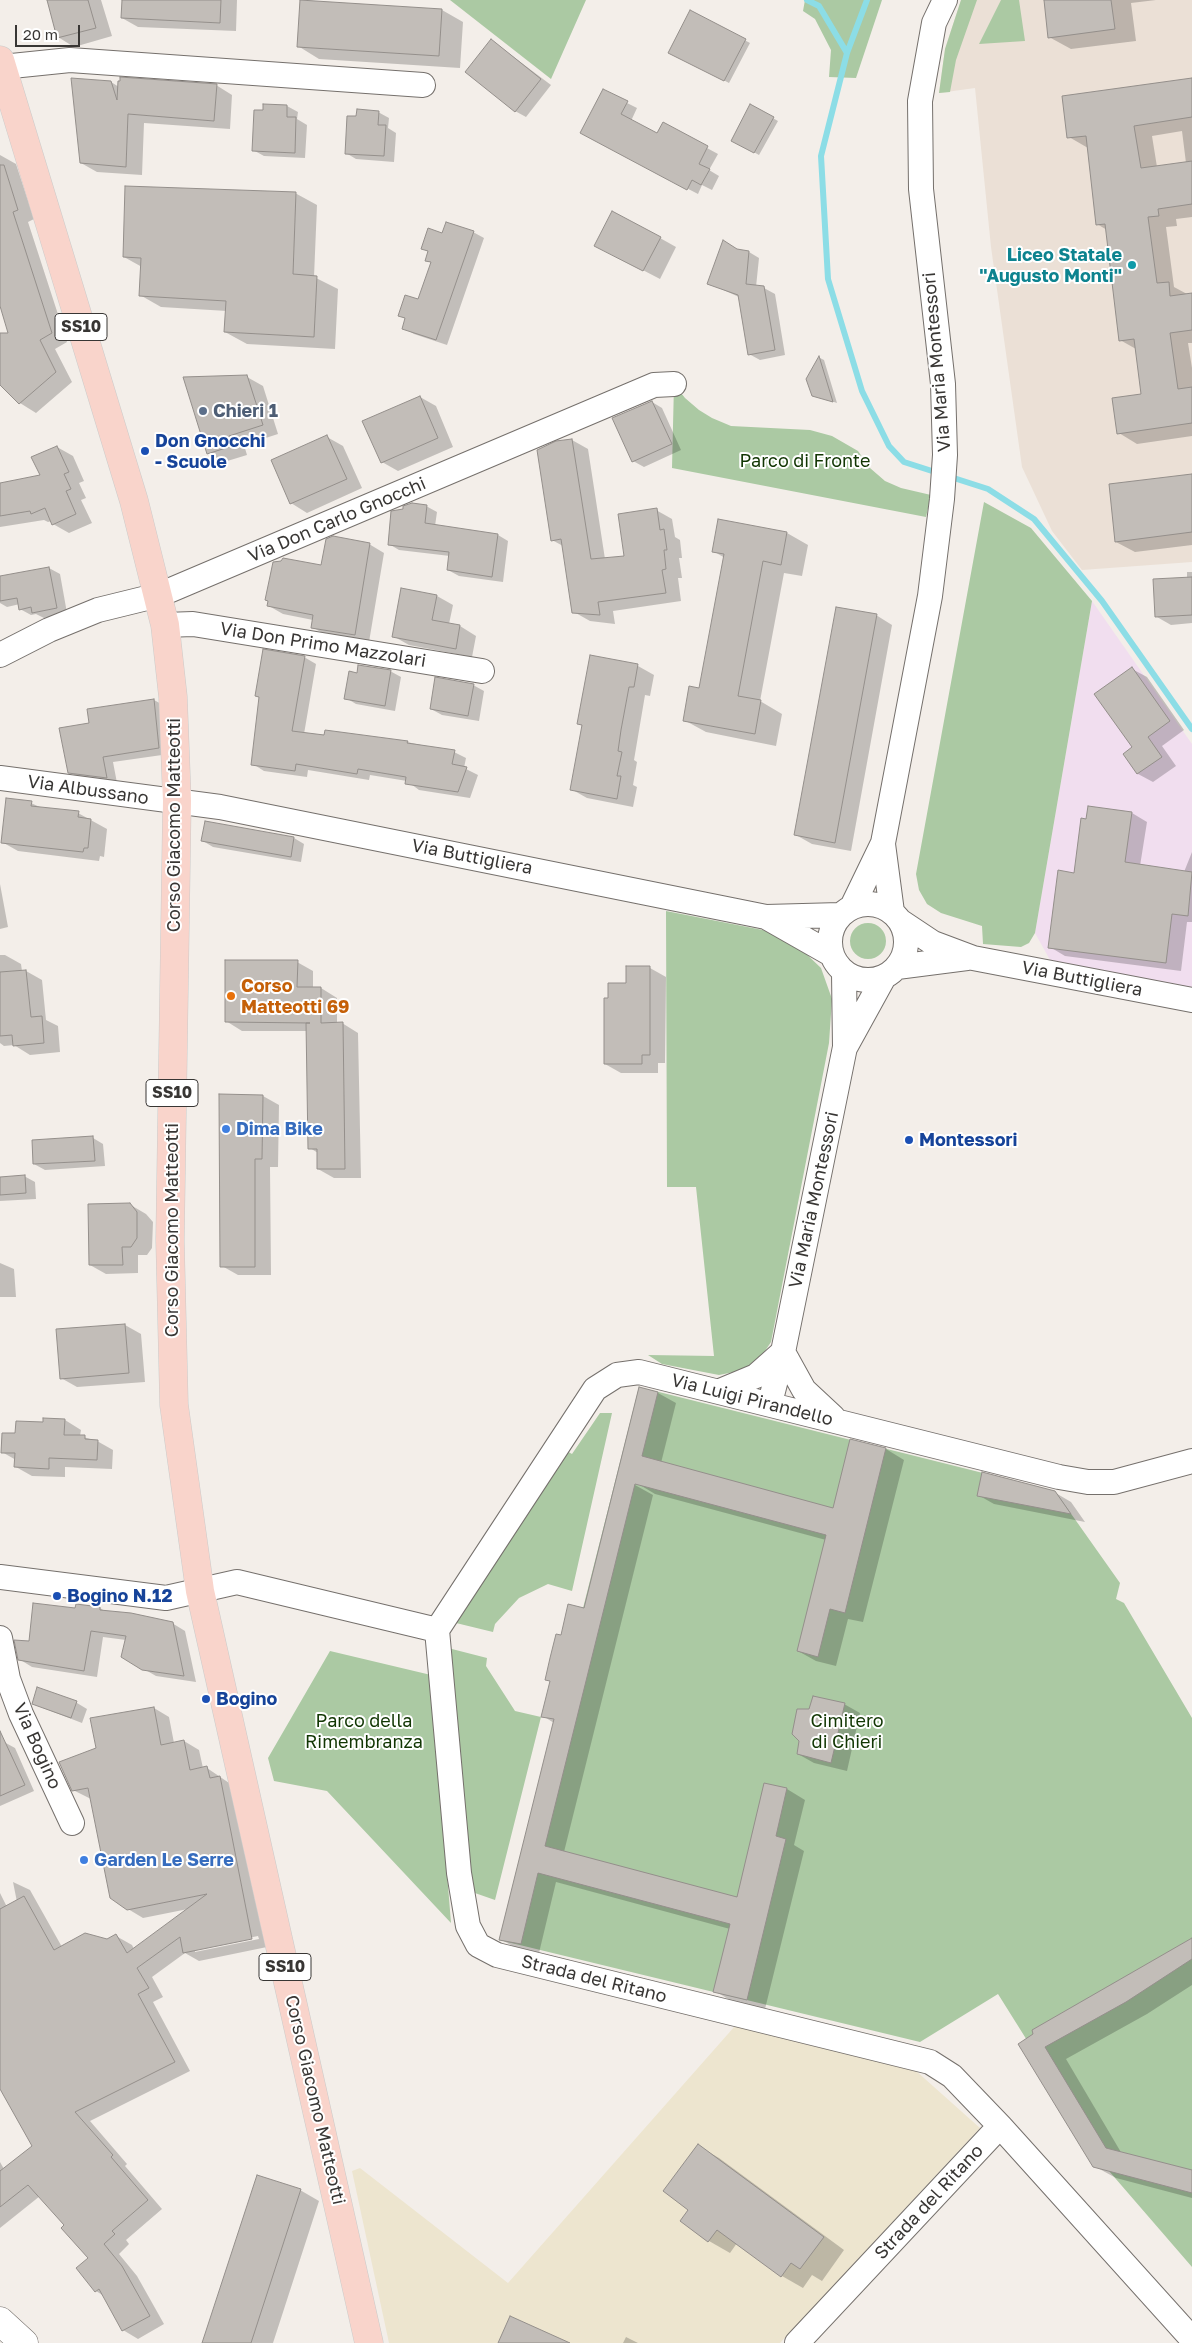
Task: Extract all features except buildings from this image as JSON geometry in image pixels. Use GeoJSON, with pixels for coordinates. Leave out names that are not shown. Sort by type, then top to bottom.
{"type":"FeatureCollection","features":[{"type":"Feature","properties":{"kind":"main road","name":"Corso Giacomo Matteotti"},"geometry":{"type":"LineString","coordinates":[[1,63],[134,500],[159,595],[164,625],[173,697],[177,801],[170,1240],[174,1405],[200,1591],[370,2343]]}},
{"type":"Feature","properties":{"kind":"street","name":"Via Maria Montessori"},"geometry":{"type":"LineString","coordinates":[[846,911],[883,843],[930,596],[942,495],[945,466],[943,384],[921,188],[920,101],[934,23],[945,0]]}},
{"type":"Feature","properties":{"kind":"street"},"geometry":{"type":"LineString","coordinates":[[1,63],[70,60],[423,85]]}},
{"type":"Feature","properties":{"kind":"street","name":"Via Don Carlo Gnocchi"},"geometry":{"type":"LineString","coordinates":[[0,656],[49,630],[98,610],[159,595],[654,385],[674,384]]}},
{"type":"Feature","properties":{"kind":"street","name":"Via Don Primo Mazzolari"},"geometry":{"type":"LineString","coordinates":[[164,625],[193,624],[482,671]]}},
{"type":"Feature","properties":{"kind":"street","name":"Via Albussano"},"geometry":{"type":"LineString","coordinates":[[0,778],[177,801]]}},
{"type":"Feature","properties":{"kind":"street","name":"Via Buttigliera"},"geometry":{"type":"LineString","coordinates":[[177,801],[230,809],[766,916],[846,911]]}},
{"type":"Feature","properties":{"kind":"street","name":"Via Maria Montessori"},"geometry":{"type":"LineString","coordinates":[[883,843],[896,916]]}},
{"type":"Feature","properties":{"kind":"street"},"geometry":{"type":"LineString","coordinates":[[872,904],[883,906],[896,916],[906,932],[907,945],[904,957],[891,972],[864,980],[838,963],[830,933],[846,911],[872,904]]}},
{"type":"Feature","properties":{"kind":"street","name":"Via Buttigliera"},"geometry":{"type":"LineString","coordinates":[[766,916],[838,963]]}},
{"type":"Feature","properties":{"kind":"street","name":"Via Buttigliera"},"geometry":{"type":"LineString","coordinates":[[896,916],[933,943],[973,958],[1192,1000]]}},
{"type":"Feature","properties":{"kind":"street","name":"Via Buttigliera"},"geometry":{"type":"LineString","coordinates":[[891,972],[973,958]]}},
{"type":"Feature","properties":{"kind":"street","name":"Via Maria Montessori"},"geometry":{"type":"LineString","coordinates":[[770,1403],[783,1352],[845,1048],[838,963]]}},
{"type":"Feature","properties":{"kind":"street","name":"Via Maria Montessori"},"geometry":{"type":"LineString","coordinates":[[845,1048],[891,972]]}},
{"type":"Feature","properties":{"kind":"street"},"geometry":{"type":"LineString","coordinates":[[720,1391],[756,1376],[783,1352],[804,1390],[836,1420]]}},
{"type":"Feature","properties":{"kind":"street","name":"Via Luigi Pirandello"},"geometry":{"type":"LineString","coordinates":[[437,1630],[595,1389],[617,1375],[639,1372],[770,1403],[1059,1477],[1088,1482],[1114,1482],[1192,1460]]}},
{"type":"Feature","properties":{"kind":"street"},"geometry":{"type":"LineString","coordinates":[[0,1567],[29,1580]]}},
{"type":"Feature","properties":{"kind":"street"},"geometry":{"type":"LineString","coordinates":[[0,1577],[166,1598],[237,1582],[437,1630]]}},
{"type":"Feature","properties":{"kind":"street","name":"Strada del Ritano"},"geometry":{"type":"LineString","coordinates":[[437,1630],[459,1873],[468,1926],[478,1945],[497,1955],[930,2062],[952,2076],[1000,2126],[1192,2340]]}},
{"type":"Feature","properties":{"kind":"street","name":"Via Bogino"},"geometry":{"type":"LineString","coordinates":[[0,1638],[8,1679],[21,1714],[72,1823]]}},
{"type":"Feature","properties":{"kind":"street","name":"Strada del Ritano"},"geometry":{"type":"LineString","coordinates":[[797,2343],[1000,2126]]}},
{"type":"Feature","properties":{"kind":"street"},"geometry":{"type":"LineString","coordinates":[[0,2321],[24,2343]]}},
{"type":"Feature","properties":{"kind":"shaded area"},"geometry":{"type":"Polygon","coordinates":[[[961,0],[1192,0],[1192,562],[1082,570],[1052,531],[1022,467],[991,247],[975,88],[939,93],[945,49],[961,0]]]}},
{"type":"Feature","properties":{"kind":"shaded area"},"geometry":{"type":"Polygon","coordinates":[[[1092,601],[1192,744],[1192,988],[1050,960],[1035,933],[1092,601]]]}},
{"type":"Feature","properties":{"kind":"shaded area"},"geometry":{"type":"Polygon","coordinates":[[[735,2026],[915,2070],[980,2128],[780,2343],[389,2343],[352,2171],[360,2168],[508,2283],[735,2026]]]}},
{"type":"Feature","properties":{"kind":"green space"},"geometry":{"type":"Polygon","coordinates":[[[450,0],[586,0],[551,79],[450,0]]]}},
{"type":"Feature","properties":{"kind":"green space"},"geometry":{"type":"Polygon","coordinates":[[[805,0],[882,0],[856,78],[829,77],[831,50],[815,19],[803,11],[805,0]]]}},
{"type":"Feature","properties":{"kind":"green space"},"geometry":{"type":"Polygon","coordinates":[[[961,0],[977,0],[956,60],[950,92],[939,93],[945,49],[961,0]]]}},
{"type":"Feature","properties":{"kind":"green space"},"geometry":{"type":"Polygon","coordinates":[[[1001,0],[1019,0],[1025,41],[979,44],[1001,0]]]}},
{"type":"Feature","properties":{"kind":"green space","name":"Parco di Fronte"},"geometry":{"type":"Polygon","coordinates":[[[674,384],[685,398],[699,410],[731,426],[810,430],[832,436],[858,451],[870,468],[885,481],[901,488],[931,495],[926,517],[672,468],[674,384]]]}},
{"type":"Feature","properties":{"kind":"green space"},"geometry":{"type":"Polygon","coordinates":[[[984,502],[1031,528],[1092,601],[1035,933],[1029,943],[1021,947],[983,944],[982,926],[941,913],[927,904],[919,890],[916,874],[984,502]]]}},
{"type":"Feature","properties":{"kind":"green space"},"geometry":{"type":"Polygon","coordinates":[[[666,911],[773,932],[799,947],[821,968],[832,999],[829,1043],[771,1342],[763,1354],[744,1370],[719,1375],[662,1364],[648,1355],[714,1356],[696,1187],[667,1187],[666,911]]]}},
{"type":"Feature","properties":{"kind":"green space"},"geometry":{"type":"Polygon","coordinates":[[[868,923],[875,924],[881,928],[885,934],[885,948],[881,954],[875,958],[868,959],[861,958],[855,954],[851,948],[850,941],[851,934],[855,928],[861,924],[868,923]]]}},
{"type":"Feature","properties":{"kind":"green space","name":"Cimitero di Chieri"},"geometry":{"type":"Polygon","coordinates":[[[639,1387],[1055,1491],[1120,1583],[1116,1599],[1124,1603],[1192,1718],[1192,2267],[1109,2171],[998,1994],[920,2042],[499,1940],[639,1387]]]}},
{"type":"Feature","properties":{"kind":"green space"},"geometry":{"type":"Polygon","coordinates":[[[600,1413],[612,1413],[572,1591],[548,1584],[519,1598],[495,1624],[493,1632],[456,1623],[565,1450],[572,1454],[600,1413]]]}},
{"type":"Feature","properties":{"kind":"green space"},"geometry":{"type":"Polygon","coordinates":[[[448,1648],[487,1658],[486,1666],[515,1711],[541,1717],[495,1900],[472,1892],[448,1648]]]}},
{"type":"Feature","properties":{"kind":"green space","name":"Parco della Rimembranza"},"geometry":{"type":"Polygon","coordinates":[[[330,1651],[431,1675],[451,1923],[327,1791],[274,1781],[268,1758],[330,1651]]]}},
{"type":"Feature","properties":{"kind":"waterway"},"geometry":{"type":"LineString","coordinates":[[807,0],[819,6],[847,53]]}},
{"type":"Feature","properties":{"kind":"waterway"},"geometry":{"type":"LineString","coordinates":[[867,0],[847,53],[821,156],[828,279],[862,391],[889,446],[904,462],[988,489],[1034,519],[1102,601],[1192,729]]}},
{"type":"Feature","properties":{"kind":"place","name":"Liceo Statale \"Augusto Monti\""},"geometry":{"type":"Point","coordinates":[1132,265]}},
{"type":"Feature","properties":{"kind":"place","name":"Chieri 1"},"geometry":{"type":"Point","coordinates":[203,411]}},
{"type":"Feature","properties":{"kind":"place","name":"Don Gnocchi - Scuole"},"geometry":{"type":"Point","coordinates":[145,451]}},
{"type":"Feature","properties":{"kind":"place","name":"Corso Matteotti 69"},"geometry":{"type":"Point","coordinates":[231,996]}},
{"type":"Feature","properties":{"kind":"place","name":"Dima Bike"},"geometry":{"type":"Point","coordinates":[226,1129]}},
{"type":"Feature","properties":{"kind":"place","name":"Montessori"},"geometry":{"type":"Point","coordinates":[909,1140]}},
{"type":"Feature","properties":{"kind":"place","name":"Bogino N.12"},"geometry":{"type":"Point","coordinates":[57,1596]}},
{"type":"Feature","properties":{"kind":"place","name":"Bogino"},"geometry":{"type":"Point","coordinates":[206,1699]}},
{"type":"Feature","properties":{"kind":"place","name":"Garden Le Serre"},"geometry":{"type":"Point","coordinates":[84,1860]}}]}
